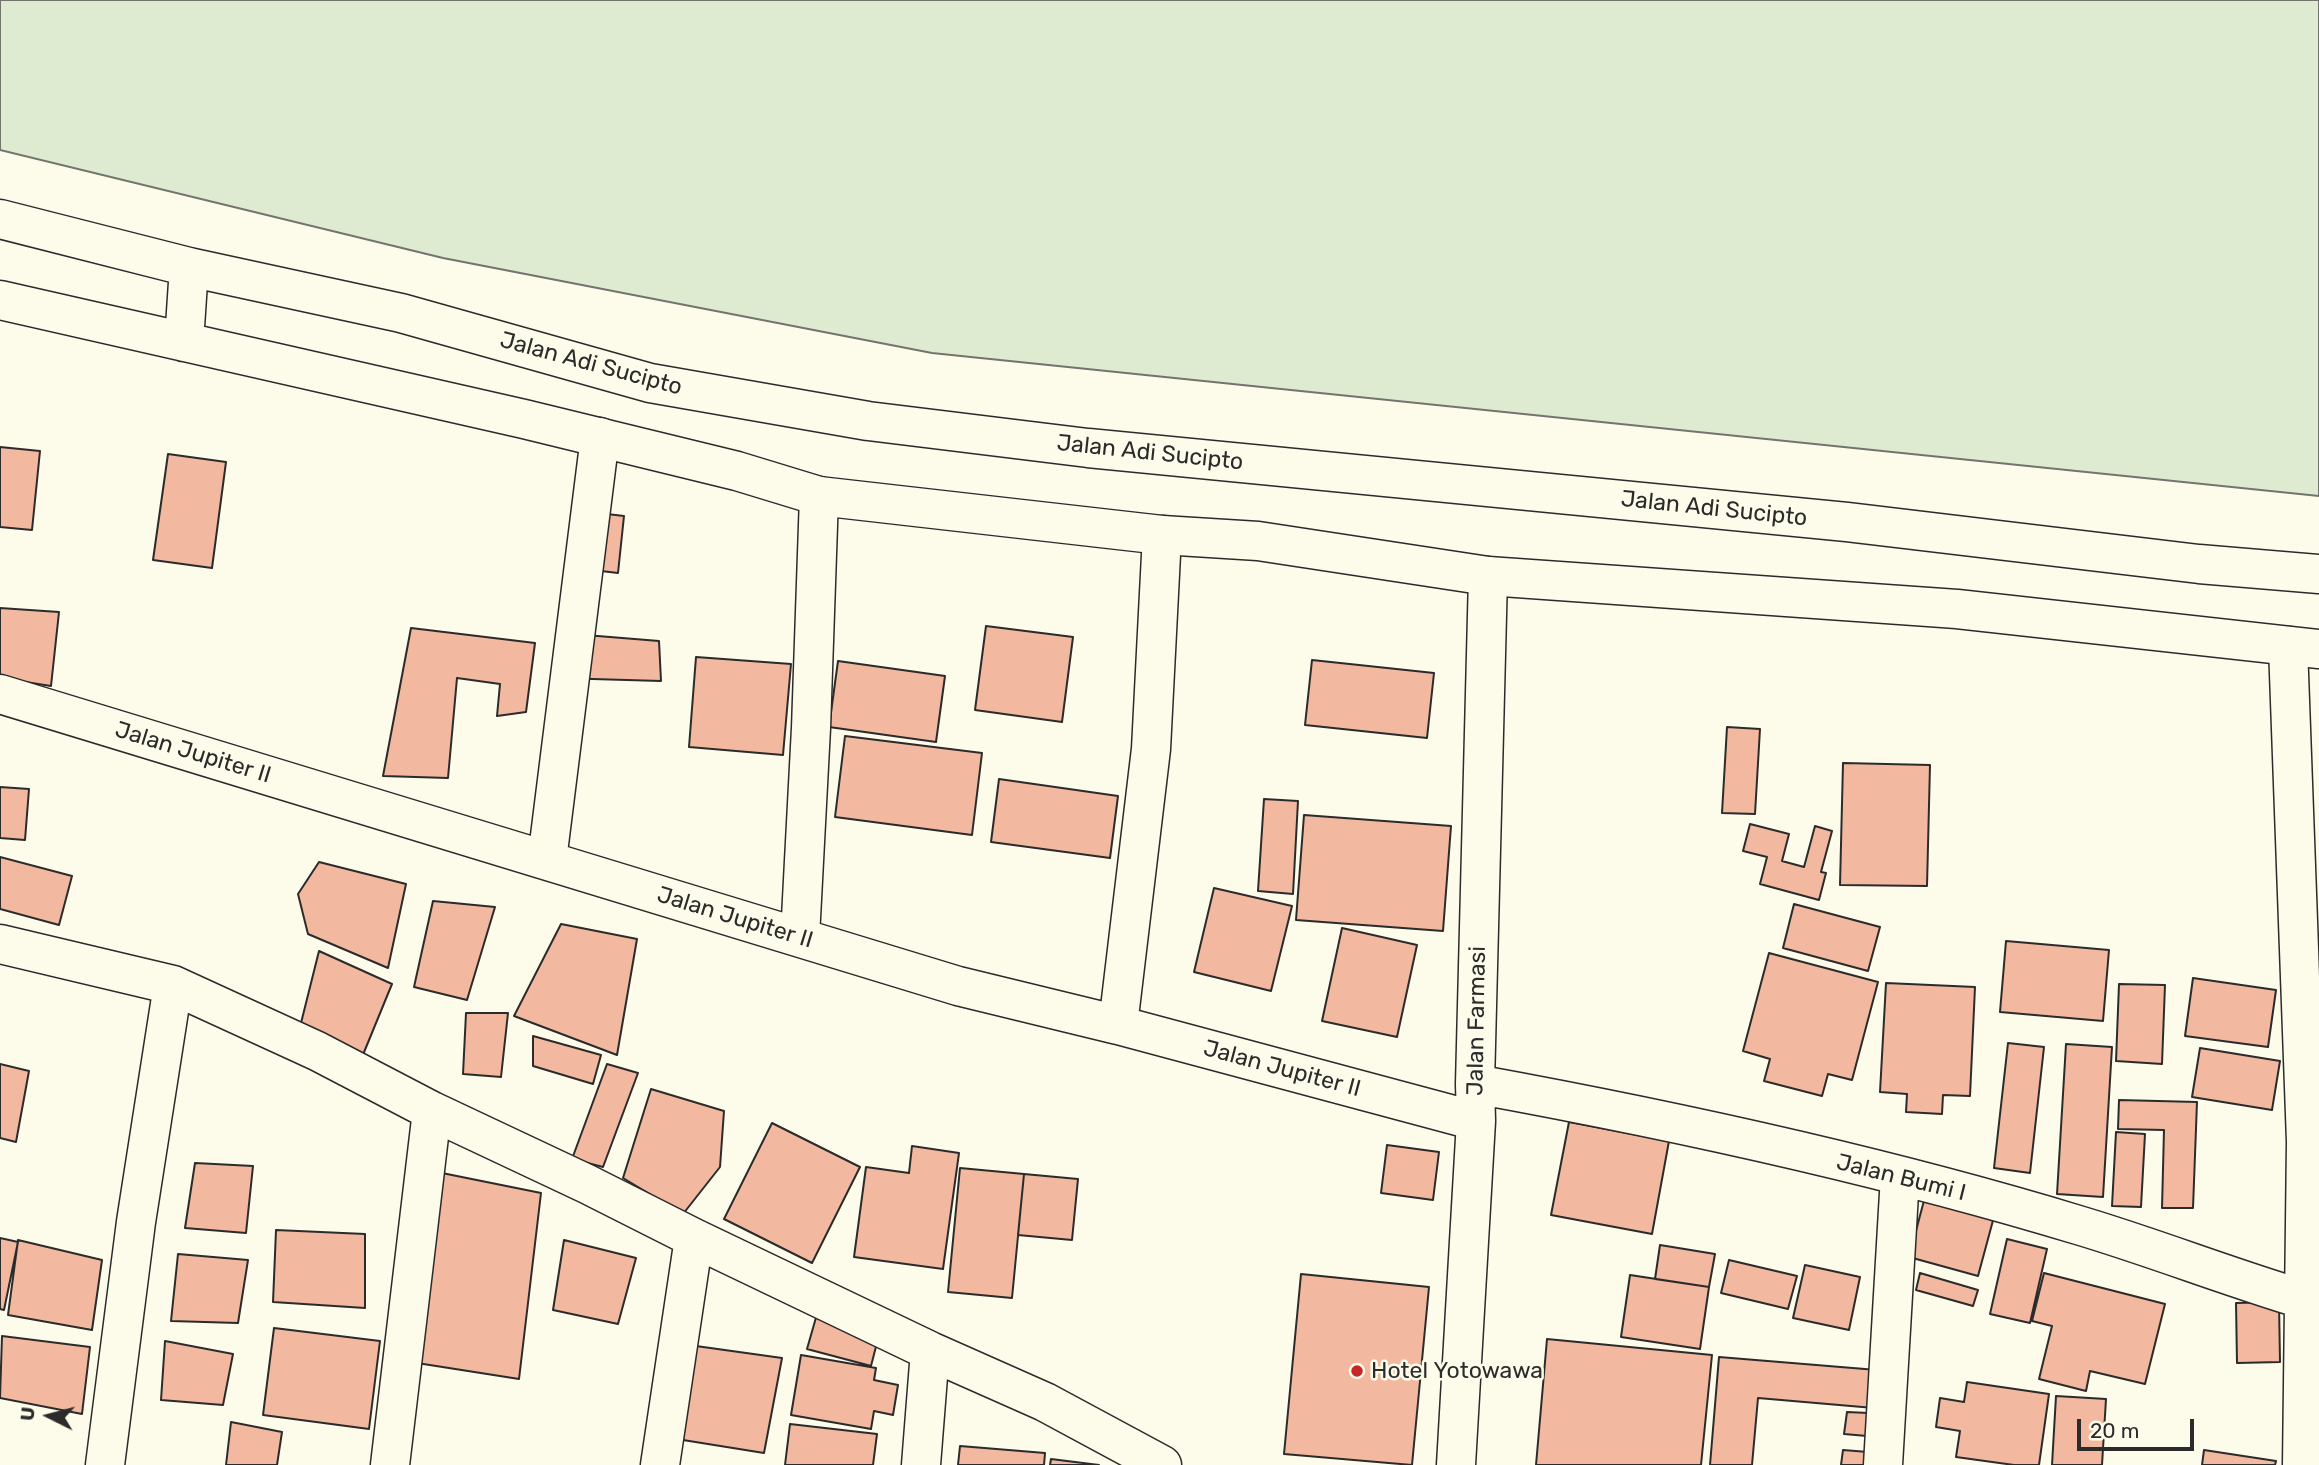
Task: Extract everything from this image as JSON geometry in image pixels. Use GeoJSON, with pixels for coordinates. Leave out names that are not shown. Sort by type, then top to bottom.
{"type":"FeatureCollection","features":[{"type":"Feature","properties":{"kind":"main road","name":"Jalan Adi Sucipto"},"geometry":{"type":"LineString","coordinates":[[0,219],[189,267],[401,313],[650,383],[868,421],[1088,448],[1847,522],[2199,564],[2319,574]]}},
{"type":"Feature","properties":{"kind":"main road"},"geometry":{"type":"LineString","coordinates":[[184,342],[189,267]]}},
{"type":"Feature","properties":{"kind":"main road"},"geometry":{"type":"LineString","coordinates":[[0,300],[600,437],[737,471],[819,496],[1162,535],[1258,541],[1488,576],[1956,610],[2303,647],[2312,1143],[2311,1302],[2302,1465]]}},
{"type":"Feature","properties":{"kind":"main road"},"geometry":{"type":"LineString","coordinates":[[547,860],[600,437]]}},
{"type":"Feature","properties":{"kind":"main road"},"geometry":{"type":"LineString","coordinates":[[800,937],[819,496]]}},
{"type":"Feature","properties":{"kind":"main road"},"geometry":{"type":"LineString","coordinates":[[1118,1025],[1151,750],[1162,535]]}},
{"type":"Feature","properties":{"kind":"main road","name":"Jalan Farmasi"},"geometry":{"type":"LineString","coordinates":[[1456,1465],[1476,1103],[1488,576]]}},
{"type":"Feature","properties":{"kind":"main road","name":"Jalan Jupiter II"},"geometry":{"type":"LineString","coordinates":[[0,694],[958,986],[1118,1025],[1476,1103]]}},
{"type":"Feature","properties":{"kind":"main road"},"geometry":{"type":"LineString","coordinates":[[0,944],[173,985],[317,1051],[432,1111],[930,1351],[1045,1402],[1162,1465]]}},
{"type":"Feature","properties":{"kind":"main road"},"geometry":{"type":"LineString","coordinates":[[105,1465],[136,1222],[173,985]]}},
{"type":"Feature","properties":{"kind":"main road","name":"Jalan Bumi I"},"geometry":{"type":"LineString","coordinates":[[1476,1103],[1620,1111],[1900,1176],[2078,1225],[2311,1302]]}},
{"type":"Feature","properties":{"kind":"main road"},"geometry":{"type":"LineString","coordinates":[[390,1465],[432,1111]]}},
{"type":"Feature","properties":{"kind":"main road"},"geometry":{"type":"LineString","coordinates":[[1884,1465],[1900,1176]]}},
{"type":"Feature","properties":{"kind":"main road"},"geometry":{"type":"LineString","coordinates":[[660,1465],[694,1238]]}},
{"type":"Feature","properties":{"kind":"main road"},"geometry":{"type":"LineString","coordinates":[[921,1465],[930,1351]]}},
{"type":"Feature","properties":{"kind":"green space"},"geometry":{"type":"Polygon","coordinates":[[[0,0],[2319,0],[2319,496],[932,353],[443,258],[0,150],[0,0]]]}},
{"type":"Feature","properties":{"kind":"building"},"geometry":{"type":"Polygon","coordinates":[[[0,447],[40,451],[32,530],[0,527],[0,447]]]}},
{"type":"Feature","properties":{"kind":"building"},"geometry":{"type":"Polygon","coordinates":[[[168,454],[226,462],[212,568],[153,560],[168,454]]]}},
{"type":"Feature","properties":{"kind":"building"},"geometry":{"type":"Polygon","coordinates":[[[590,512],[624,516],[618,573],[584,569],[590,512]]]}},
{"type":"Feature","properties":{"kind":"building"},"geometry":{"type":"Polygon","coordinates":[[[0,608],[59,612],[51,686],[0,678],[0,608]]]}},
{"type":"Feature","properties":{"kind":"building"},"geometry":{"type":"Polygon","coordinates":[[[986,626],[1073,637],[1062,722],[975,710],[986,626]]]}},
{"type":"Feature","properties":{"kind":"building"},"geometry":{"type":"Polygon","coordinates":[[[411,628],[535,643],[526,712],[497,716],[500,684],[457,678],[448,778],[383,776],[411,628]]]}},
{"type":"Feature","properties":{"kind":"building"},"geometry":{"type":"Polygon","coordinates":[[[561,633],[659,641],[661,681],[558,678],[561,633]]]}},
{"type":"Feature","properties":{"kind":"building"},"geometry":{"type":"Polygon","coordinates":[[[696,657],[791,664],[783,755],[689,747],[696,657]]]}},
{"type":"Feature","properties":{"kind":"building"},"geometry":{"type":"Polygon","coordinates":[[[1312,660],[1434,673],[1427,738],[1305,725],[1312,660]]]}},
{"type":"Feature","properties":{"kind":"building"},"geometry":{"type":"Polygon","coordinates":[[[838,661],[945,676],[936,742],[829,727],[838,661]]]}},
{"type":"Feature","properties":{"kind":"building"},"geometry":{"type":"Polygon","coordinates":[[[1727,727],[1760,729],[1755,814],[1722,813],[1727,727]]]}},
{"type":"Feature","properties":{"kind":"building"},"geometry":{"type":"Polygon","coordinates":[[[845,736],[982,753],[972,835],[835,817],[845,736]]]}},
{"type":"Feature","properties":{"kind":"building"},"geometry":{"type":"Polygon","coordinates":[[[1843,763],[1930,765],[1927,886],[1840,885],[1843,763]]]}},
{"type":"Feature","properties":{"kind":"building"},"geometry":{"type":"Polygon","coordinates":[[[999,779],[1118,796],[1110,858],[991,842],[999,779]]]}},
{"type":"Feature","properties":{"kind":"building"},"geometry":{"type":"Polygon","coordinates":[[[0,787],[29,789],[25,840],[0,838],[0,787]]]}},
{"type":"Feature","properties":{"kind":"building"},"geometry":{"type":"Polygon","coordinates":[[[1264,799],[1298,801],[1293,894],[1258,891],[1264,799]]]}},
{"type":"Feature","properties":{"kind":"building"},"geometry":{"type":"Polygon","coordinates":[[[1304,815],[1451,826],[1443,931],[1296,920],[1304,815]]]}},
{"type":"Feature","properties":{"kind":"building"},"geometry":{"type":"Polygon","coordinates":[[[1750,824],[1789,834],[1782,861],[1804,867],[1815,826],[1832,831],[1821,872],[1826,873],[1819,900],[1760,884],[1767,857],[1743,851],[1750,824]]]}},
{"type":"Feature","properties":{"kind":"building"},"geometry":{"type":"Polygon","coordinates":[[[0,857],[72,876],[59,925],[0,909],[0,857]]]}},
{"type":"Feature","properties":{"kind":"building"},"geometry":{"type":"Polygon","coordinates":[[[319,862],[406,884],[388,968],[308,934],[298,894],[319,862]]]}},
{"type":"Feature","properties":{"kind":"building"},"geometry":{"type":"Polygon","coordinates":[[[1214,888],[1292,906],[1271,991],[1194,972],[1214,888]]]}},
{"type":"Feature","properties":{"kind":"building"},"geometry":{"type":"Polygon","coordinates":[[[433,901],[495,907],[467,1000],[414,987],[433,901]]]}},
{"type":"Feature","properties":{"kind":"building"},"geometry":{"type":"Polygon","coordinates":[[[1794,904],[1880,927],[1868,971],[1783,948],[1794,904]]]}},
{"type":"Feature","properties":{"kind":"building"},"geometry":{"type":"Polygon","coordinates":[[[561,924],[637,939],[617,1055],[514,1016],[561,924]]]}},
{"type":"Feature","properties":{"kind":"building"},"geometry":{"type":"Polygon","coordinates":[[[1342,928],[1417,945],[1397,1037],[1322,1021],[1342,928]]]}},
{"type":"Feature","properties":{"kind":"building"},"geometry":{"type":"Polygon","coordinates":[[[2006,941],[2109,950],[2103,1021],[2000,1012],[2006,941]]]}},
{"type":"Feature","properties":{"kind":"building"},"geometry":{"type":"Polygon","coordinates":[[[319,951],[392,984],[360,1062],[300,1027],[319,951]]]}},
{"type":"Feature","properties":{"kind":"building"},"geometry":{"type":"Polygon","coordinates":[[[1769,953],[1878,982],[1852,1080],[1828,1074],[1822,1096],[1764,1081],[1770,1059],[1743,1051],[1769,953]]]}},
{"type":"Feature","properties":{"kind":"building"},"geometry":{"type":"Polygon","coordinates":[[[2193,978],[2276,990],[2268,1047],[2185,1036],[2193,978]]]}},
{"type":"Feature","properties":{"kind":"building"},"geometry":{"type":"Polygon","coordinates":[[[1886,983],[1975,987],[1970,1096],[1943,1095],[1942,1114],[1906,1112],[1907,1094],[1880,1092],[1886,983]]]}},
{"type":"Feature","properties":{"kind":"building"},"geometry":{"type":"Polygon","coordinates":[[[2119,984],[2165,985],[2162,1064],[2116,1061],[2119,984]]]}},
{"type":"Feature","properties":{"kind":"building"},"geometry":{"type":"Polygon","coordinates":[[[466,1013],[508,1013],[501,1077],[463,1074],[466,1013]]]}},
{"type":"Feature","properties":{"kind":"building"},"geometry":{"type":"Polygon","coordinates":[[[533,1036],[601,1055],[593,1084],[533,1066],[533,1036]]]}},
{"type":"Feature","properties":{"kind":"building"},"geometry":{"type":"Polygon","coordinates":[[[2008,1043],[2044,1047],[2030,1173],[1994,1168],[2008,1043]]]}},
{"type":"Feature","properties":{"kind":"building"},"geometry":{"type":"Polygon","coordinates":[[[2066,1044],[2112,1047],[2103,1197],[2057,1194],[2066,1044]]]}},
{"type":"Feature","properties":{"kind":"building"},"geometry":{"type":"Polygon","coordinates":[[[2200,1048],[2280,1061],[2272,1110],[2192,1097],[2200,1048]]]}},
{"type":"Feature","properties":{"kind":"building"},"geometry":{"type":"Polygon","coordinates":[[[0,1064],[29,1071],[16,1142],[0,1138],[0,1064]]]}},
{"type":"Feature","properties":{"kind":"building"},"geometry":{"type":"Polygon","coordinates":[[[607,1064],[638,1073],[603,1167],[572,1159],[607,1064]]]}},
{"type":"Feature","properties":{"kind":"building"},"geometry":{"type":"Polygon","coordinates":[[[651,1089],[724,1111],[720,1167],[683,1214],[623,1178],[651,1089]]]}},
{"type":"Feature","properties":{"kind":"building"},"geometry":{"type":"Polygon","coordinates":[[[2119,1100],[2197,1102],[2193,1208],[2162,1208],[2164,1130],[2118,1129],[2119,1100]]]}},
{"type":"Feature","properties":{"kind":"building"},"geometry":{"type":"Polygon","coordinates":[[[1569,1122],[1669,1141],[1652,1234],[1551,1215],[1569,1122]]]}},
{"type":"Feature","properties":{"kind":"building"},"geometry":{"type":"Polygon","coordinates":[[[772,1123],[860,1167],[812,1263],[724,1219],[772,1123]]]}},
{"type":"Feature","properties":{"kind":"building"},"geometry":{"type":"Polygon","coordinates":[[[2116,1132],[2145,1134],[2141,1207],[2112,1206],[2116,1132]]]}},
{"type":"Feature","properties":{"kind":"building"},"geometry":{"type":"Polygon","coordinates":[[[1387,1145],[1439,1152],[1433,1200],[1381,1193],[1387,1145]]]}},
{"type":"Feature","properties":{"kind":"building"},"geometry":{"type":"Polygon","coordinates":[[[912,1146],[959,1153],[943,1269],[854,1257],[866,1167],[909,1173],[912,1146]]]}},
{"type":"Feature","properties":{"kind":"building"},"geometry":{"type":"Polygon","coordinates":[[[195,1163],[253,1166],[246,1233],[185,1228],[195,1163]]]}},
{"type":"Feature","properties":{"kind":"building"},"geometry":{"type":"Polygon","coordinates":[[[960,1168],[1024,1174],[1012,1298],[948,1292],[960,1168]]]}},
{"type":"Feature","properties":{"kind":"building"},"geometry":{"type":"Polygon","coordinates":[[[442,1173],[541,1193],[519,1379],[417,1363],[442,1173]]]}},
{"type":"Feature","properties":{"kind":"building"},"geometry":{"type":"Polygon","coordinates":[[[1024,1174],[1078,1179],[1072,1240],[1018,1235],[1024,1174]]]}},
{"type":"Feature","properties":{"kind":"building"},"geometry":{"type":"Polygon","coordinates":[[[1926,1193],[1995,1213],[1978,1276],[1909,1257],[1926,1193]]]}},
{"type":"Feature","properties":{"kind":"building"},"geometry":{"type":"Polygon","coordinates":[[[276,1230],[365,1234],[365,1308],[273,1302],[276,1230]]]}},
{"type":"Feature","properties":{"kind":"building"},"geometry":{"type":"Polygon","coordinates":[[[0,1238],[18,1242],[4,1310],[0,1309],[0,1238]]]}},
{"type":"Feature","properties":{"kind":"building"},"geometry":{"type":"Polygon","coordinates":[[[2007,1239],[2047,1249],[2030,1323],[1990,1314],[2007,1239]]]}},
{"type":"Feature","properties":{"kind":"building"},"geometry":{"type":"Polygon","coordinates":[[[18,1240],[102,1260],[92,1330],[8,1315],[18,1240]]]}},
{"type":"Feature","properties":{"kind":"building"},"geometry":{"type":"Polygon","coordinates":[[[564,1240],[636,1258],[618,1324],[553,1310],[564,1240]]]}},
{"type":"Feature","properties":{"kind":"building"},"geometry":{"type":"Polygon","coordinates":[[[1660,1245],[1715,1254],[1709,1287],[1655,1279],[1660,1245]]]}},
{"type":"Feature","properties":{"kind":"building"},"geometry":{"type":"Polygon","coordinates":[[[178,1254],[248,1260],[238,1323],[171,1321],[178,1254]]]}},
{"type":"Feature","properties":{"kind":"building"},"geometry":{"type":"Polygon","coordinates":[[[1729,1260],[1797,1276],[1788,1309],[1721,1293],[1729,1260]]]}},
{"type":"Feature","properties":{"kind":"building"},"geometry":{"type":"Polygon","coordinates":[[[1805,1265],[1860,1277],[1849,1330],[1793,1318],[1805,1265]]]}},
{"type":"Feature","properties":{"kind":"building"},"geometry":{"type":"Polygon","coordinates":[[[1920,1273],[1978,1290],[1973,1306],[1916,1290],[1920,1273]]]}},
{"type":"Feature","properties":{"kind":"building"},"geometry":{"type":"Polygon","coordinates":[[[2044,1273],[2165,1304],[2145,1384],[2090,1371],[2086,1391],[2039,1379],[2052,1326],[2032,1321],[2044,1273]]]}},
{"type":"Feature","properties":{"kind":"building","name":"Hotel Yotowawa"},"geometry":{"type":"Polygon","coordinates":[[[1301,1274],[1429,1287],[1412,1465],[1284,1454],[1301,1274]]]}},
{"type":"Feature","properties":{"kind":"building"},"geometry":{"type":"Polygon","coordinates":[[[1630,1275],[1709,1287],[1700,1349],[1621,1337],[1630,1275]]]}},
{"type":"Feature","properties":{"kind":"building"},"geometry":{"type":"Polygon","coordinates":[[[2279,1302],[2280,1362],[2237,1363],[2236,1303],[2279,1302]]]}},
{"type":"Feature","properties":{"kind":"building"},"geometry":{"type":"Polygon","coordinates":[[[817,1314],[880,1331],[871,1366],[807,1349],[817,1314]]]}},
{"type":"Feature","properties":{"kind":"building"},"geometry":{"type":"Polygon","coordinates":[[[274,1328],[380,1341],[369,1429],[263,1415],[274,1328]]]}},
{"type":"Feature","properties":{"kind":"building"},"geometry":{"type":"Polygon","coordinates":[[[2,1336],[90,1347],[82,1414],[0,1398],[2,1336]]]}},
{"type":"Feature","properties":{"kind":"building"},"geometry":{"type":"Polygon","coordinates":[[[1547,1339],[1712,1355],[1701,1465],[1536,1465],[1547,1339]]]}},
{"type":"Feature","properties":{"kind":"building"},"geometry":{"type":"Polygon","coordinates":[[[165,1341],[233,1354],[223,1405],[161,1400],[165,1341]]]}},
{"type":"Feature","properties":{"kind":"building"},"geometry":{"type":"Polygon","coordinates":[[[696,1346],[782,1358],[764,1453],[683,1440],[696,1346]]]}},
{"type":"Feature","properties":{"kind":"building"},"geometry":{"type":"Polygon","coordinates":[[[801,1355],[876,1368],[874,1380],[898,1385],[893,1415],[874,1411],[871,1429],[791,1415],[801,1355]]]}},
{"type":"Feature","properties":{"kind":"building"},"geometry":{"type":"Polygon","coordinates":[[[1719,1357],[1877,1370],[1874,1408],[1758,1398],[1752,1465],[1710,1465],[1719,1357]]]}},
{"type":"Feature","properties":{"kind":"building"},"geometry":{"type":"Polygon","coordinates":[[[1967,1382],[2049,1394],[2039,1465],[2014,1465],[1956,1457],[1960,1431],[1936,1427],[1940,1398],[1964,1402],[1967,1382]]]}},
{"type":"Feature","properties":{"kind":"building"},"geometry":{"type":"Polygon","coordinates":[[[2056,1396],[2106,1399],[2102,1465],[2052,1465],[2056,1396]]]}},
{"type":"Feature","properties":{"kind":"building"},"geometry":{"type":"Polygon","coordinates":[[[1847,1412],[1869,1413],[1867,1436],[1844,1434],[1847,1412]]]}},
{"type":"Feature","properties":{"kind":"building"},"geometry":{"type":"Polygon","coordinates":[[[231,1422],[282,1432],[277,1465],[226,1465],[231,1422]]]}},
{"type":"Feature","properties":{"kind":"building"},"geometry":{"type":"Polygon","coordinates":[[[790,1424],[877,1434],[873,1465],[785,1465],[790,1424]]]}},
{"type":"Feature","properties":{"kind":"building"},"geometry":{"type":"Polygon","coordinates":[[[960,1446],[1045,1453],[1044,1465],[958,1465],[960,1446]]]}},
{"type":"Feature","properties":{"kind":"building"},"geometry":{"type":"Polygon","coordinates":[[[1843,1450],[1868,1452],[1867,1465],[1841,1465],[1843,1450]]]}},
{"type":"Feature","properties":{"kind":"building"},"geometry":{"type":"Polygon","coordinates":[[[2204,1450],[2276,1461],[2275,1465],[2202,1465],[2204,1450]]]}},
{"type":"Feature","properties":{"kind":"building"},"geometry":{"type":"Polygon","coordinates":[[[1051,1459],[1099,1465],[1050,1465],[1051,1459]]]}},
{"type":"Feature","properties":{"kind":"place","name":"Hotel Yotowawa"},"geometry":{"type":"Point","coordinates":[1357,1371]}}]}
